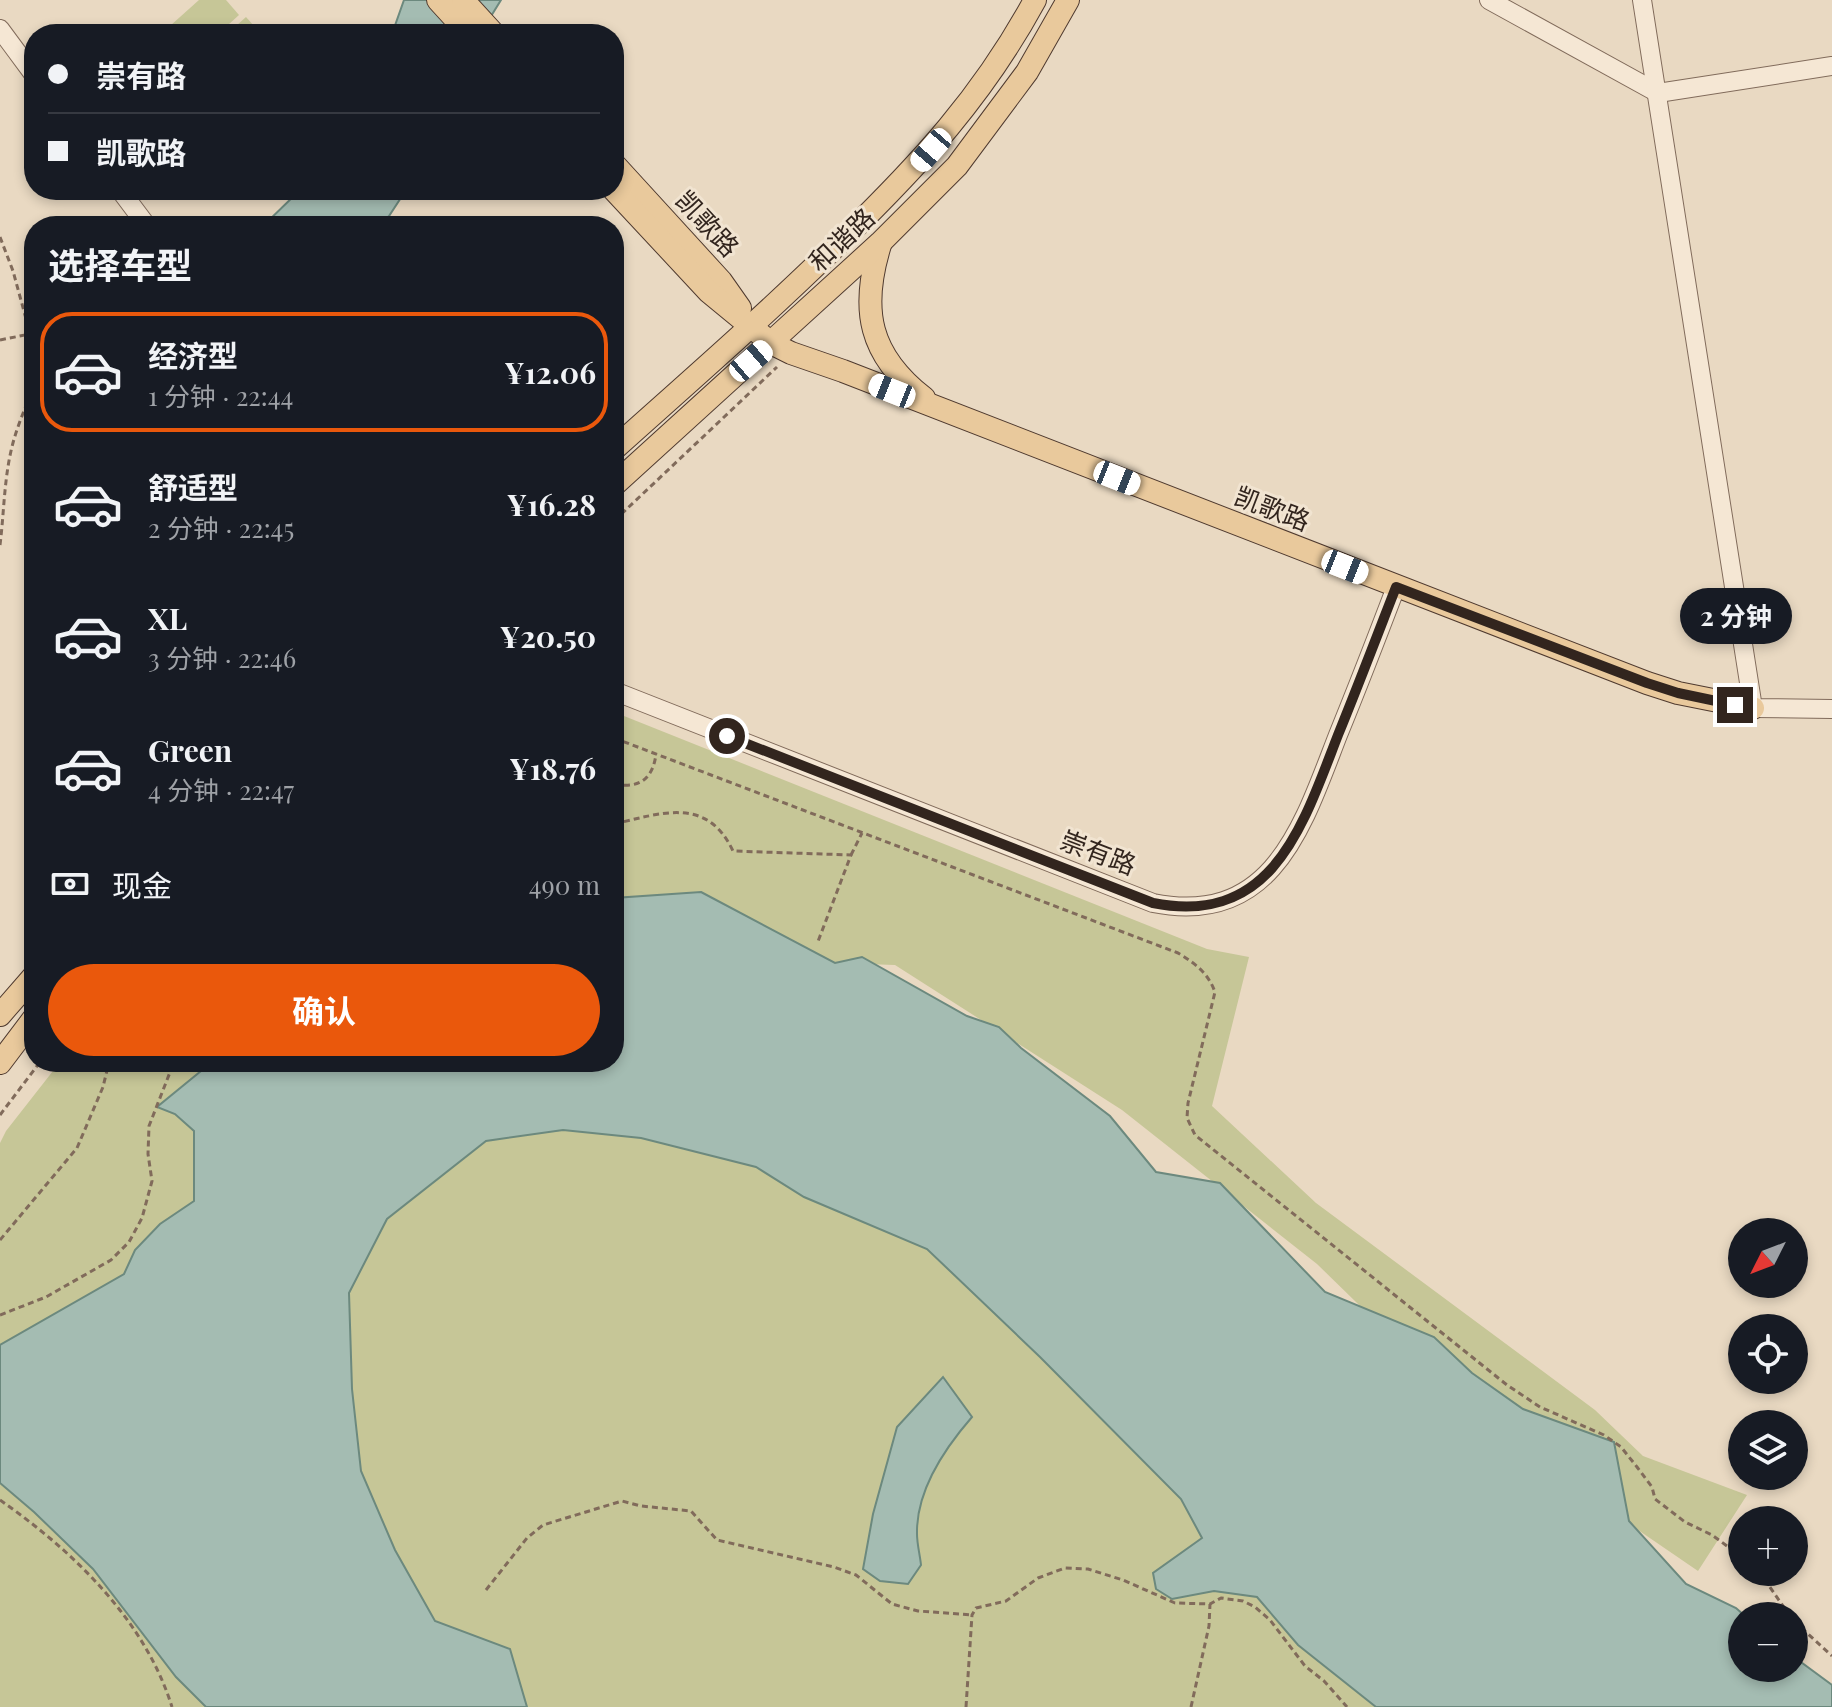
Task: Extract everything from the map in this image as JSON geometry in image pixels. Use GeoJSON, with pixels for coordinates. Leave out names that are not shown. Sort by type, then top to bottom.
{"type":"FeatureCollection","features":[{"type":"Feature","properties":{"kind":"main road"},"geometry":{"type":"LineString","coordinates":[[438,0],[472,24]]}},
{"type":"Feature","properties":{"kind":"main road"},"geometry":{"type":"LineString","coordinates":[[463,0],[479,24]]}},
{"type":"Feature","properties":{"kind":"main road","name":"和谐路"},"geometry":{"type":"LineString","coordinates":[[624,440],[753,326],[911,173],[1003,57],[1035,0]]}},
{"type":"Feature","properties":{"kind":"main road","name":"和谐路"},"geometry":{"type":"LineString","coordinates":[[624,477],[781,348],[948,175],[982,135],[1027,72],[1068,0]]}},
{"type":"Feature","properties":{"kind":"main road","name":"凯歌路"},"geometry":{"type":"LineString","coordinates":[[624,175],[721,281],[753,326]]}},
{"type":"Feature","properties":{"kind":"main road","name":"凯歌路"},"geometry":{"type":"LineString","coordinates":[[623,200],[709,292],[781,348],[1647,683],[1678,693],[1753,708]]}},
{"type":"Feature","properties":{"kind":"main road"},"geometry":{"type":"LineString","coordinates":[[880,243],[870,293],[873,333],[891,368],[941,410]]}},
{"type":"Feature","properties":{"kind":"main road"},"geometry":{"type":"LineString","coordinates":[[0,1015],[24,987]]}},
{"type":"Feature","properties":{"kind":"main road"},"geometry":{"type":"LineString","coordinates":[[0,1063],[24,1031]]}},
{"type":"Feature","properties":{"kind":"street"},"geometry":{"type":"LineString","coordinates":[[1489,0],[1658,93],[1832,66]]}},
{"type":"Feature","properties":{"kind":"street"},"geometry":{"type":"LineString","coordinates":[[1642,0],[1753,708]]}},
{"type":"Feature","properties":{"kind":"street"},"geometry":{"type":"LineString","coordinates":[[0,29],[24,61]]}},
{"type":"Feature","properties":{"kind":"street","name":"崇有路"},"geometry":{"type":"LineString","coordinates":[[624,695],[1153,903],[1198,907],[1217,904],[1255,885],[1273,870],[1289,849],[1312,803],[1396,587]]}},
{"type":"Feature","properties":{"kind":"street","name":"凯歌路"},"geometry":{"type":"LineString","coordinates":[[1753,708],[1832,709]]}},
{"type":"Feature","properties":{"kind":"path"},"geometry":{"type":"LineString","coordinates":[[0,237],[24,312]]}},
{"type":"Feature","properties":{"kind":"path"},"geometry":{"type":"LineString","coordinates":[[0,340],[24,335]]}},
{"type":"Feature","properties":{"kind":"path"},"geometry":{"type":"LineString","coordinates":[[624,511],[781,348]]}},
{"type":"Feature","properties":{"kind":"path"},"geometry":{"type":"LineString","coordinates":[[0,545],[2,504],[11,453],[24,410]]}},
{"type":"Feature","properties":{"kind":"path"},"geometry":{"type":"LineString","coordinates":[[624,742],[1178,953],[1196,964],[1210,978],[1215,992],[1188,1103],[1187,1118],[1195,1135],[1507,1385],[1540,1407],[1604,1435],[1621,1447],[1652,1487],[1655,1499],[1685,1522],[1728,1547]]}},
{"type":"Feature","properties":{"kind":"path"},"geometry":{"type":"LineString","coordinates":[[624,784],[636,785],[648,778],[655,765],[656,754]]}},
{"type":"Feature","properties":{"kind":"path"},"geometry":{"type":"LineString","coordinates":[[624,822],[673,811],[695,814],[714,823],[733,851],[851,855]]}},
{"type":"Feature","properties":{"kind":"path"},"geometry":{"type":"LineString","coordinates":[[817,944],[862,833]]}},
{"type":"Feature","properties":{"kind":"path"},"geometry":{"type":"LineString","coordinates":[[0,1115],[32,1072]]}},
{"type":"Feature","properties":{"kind":"path"},"geometry":{"type":"LineString","coordinates":[[0,1240],[77,1148],[107,1072]]}},
{"type":"Feature","properties":{"kind":"path"},"geometry":{"type":"LineString","coordinates":[[0,1315],[46,1297],[111,1260],[129,1242],[142,1218],[152,1181],[148,1154],[149,1126],[170,1072]]}},
{"type":"Feature","properties":{"kind":"path"},"geometry":{"type":"LineString","coordinates":[[0,1500],[62,1548],[98,1584],[131,1626],[151,1659],[172,1707]]}},
{"type":"Feature","properties":{"kind":"path"},"geometry":{"type":"LineString","coordinates":[[486,1590],[527,1538],[543,1525],[622,1501],[691,1511],[717,1540],[856,1575],[892,1604],[918,1611],[972,1615]]}},
{"type":"Feature","properties":{"kind":"path"},"geometry":{"type":"LineString","coordinates":[[966,1707],[972,1615],[976,1608],[1006,1601],[1038,1578],[1065,1568],[1088,1569],[1123,1580],[1175,1603],[1210,1604],[1221,1598],[1243,1601],[1270,1620],[1305,1666],[1324,1681],[1347,1707]]}},
{"type":"Feature","properties":{"kind":"path"},"geometry":{"type":"LineString","coordinates":[[1191,1707],[1209,1626],[1210,1604]]}},
{"type":"Feature","properties":{"kind":"path"},"geometry":{"type":"LineString","coordinates":[[1808,1634],[1832,1656]]}},
{"type":"Feature","properties":{"kind":"green space"},"geometry":{"type":"Polygon","coordinates":[[[199,0],[226,0],[239,15],[229,24],[172,24],[199,0]]]}},
{"type":"Feature","properties":{"kind":"green space"},"geometry":{"type":"Polygon","coordinates":[[[246,17],[252,24],[238,24],[246,17]]]}},
{"type":"Feature","properties":{"kind":"green space"},"geometry":{"type":"Polygon","coordinates":[[[624,716],[1207,949],[1249,957],[1212,1106],[1316,1203],[1595,1410],[1643,1456],[1747,1495],[1740,1506],[1728,1506],[1728,1524],[1698,1571],[1476,1419],[1317,1264],[1122,1110],[895,965],[835,963],[624,916],[624,716]]]}},
{"type":"Feature","properties":{"kind":"green space"},"geometry":{"type":"Polygon","coordinates":[[[52,1072],[215,1072],[191,1216],[130,1284],[0,1370],[0,1143],[52,1072]]]}},
{"type":"Feature","properties":{"kind":"green space"},"geometry":{"type":"Polygon","coordinates":[[[753,1118],[1064,1311],[1436,1707],[463,1707],[345,1541],[301,1321],[447,1124],[753,1118]]]}},
{"type":"Feature","properties":{"kind":"green space"},"geometry":{"type":"Polygon","coordinates":[[[0,1468],[180,1664],[214,1707],[0,1707],[0,1468]]]}},
{"type":"Feature","properties":{"kind":"shaded area"},"geometry":{"type":"Polygon","coordinates":[[[404,0],[501,0],[486,24],[396,24],[404,0]]]}},
{"type":"Feature","properties":{"kind":"shaded area"},"geometry":{"type":"Polygon","coordinates":[[[290,200],[399,200],[389,216],[273,216],[290,200]]]}},
{"type":"Feature","properties":{"kind":"shaded area"},"geometry":{"type":"Polygon","coordinates":[[[701,892],[835,963],[862,957],[967,1016],[999,1027],[1021,1048],[1110,1116],[1156,1172],[1220,1183],[1325,1292],[1434,1337],[1472,1373],[1523,1409],[1614,1442],[1629,1521],[1686,1584],[1728,1604],[1728,1682],[1808,1682],[1808,1667],[1832,1685],[1832,1707],[1376,1707],[1298,1645],[1257,1597],[1214,1591],[1172,1599],[1156,1589],[1153,1573],[1202,1538],[1181,1499],[927,1249],[804,1197],[756,1167],[641,1138],[563,1130],[486,1141],[387,1219],[349,1293],[352,1389],[361,1471],[395,1550],[435,1621],[510,1649],[527,1707],[206,1707],[176,1677],[93,1569],[0,1483],[0,1345],[124,1274],[135,1250],[160,1224],[194,1201],[194,1131],[175,1114],[157,1107],[200,1072],[624,1072],[624,897],[701,892]]]}},
{"type":"Feature","properties":{"kind":"shaded area"},"geometry":{"type":"Polygon","coordinates":[[[943,1377],[972,1417],[942,1456],[921,1502],[917,1534],[921,1565],[908,1584],[880,1581],[863,1569],[873,1514],[897,1427],[943,1377]]]}},
{"type":"Feature","properties":{"kind":"route"},"geometry":{"type":"LineString","coordinates":[[727,736],[1153,903],[1198,907],[1217,904],[1255,885],[1273,870],[1289,849],[1312,803],[1396,587],[1647,683],[1735,705]]}}]}
